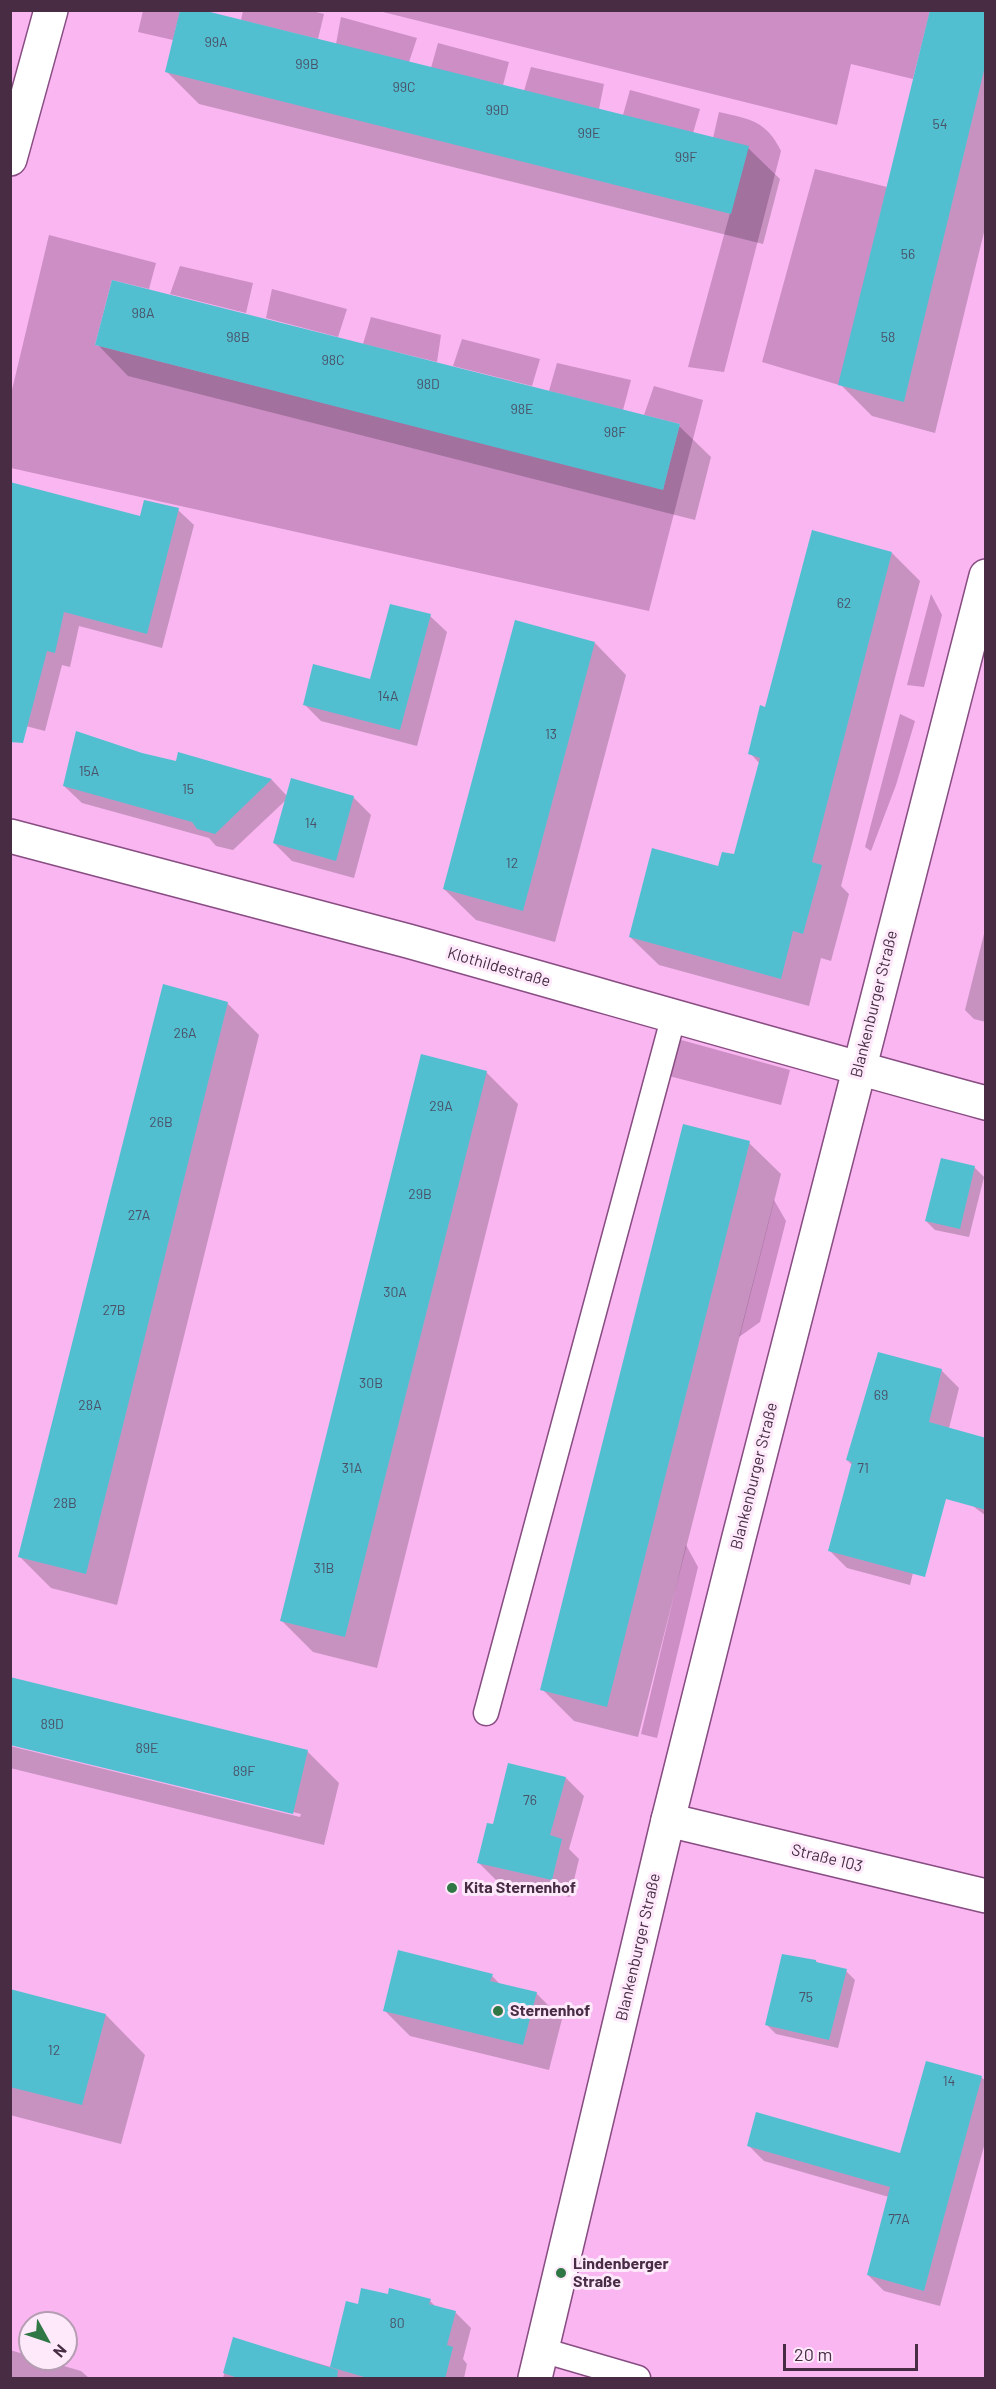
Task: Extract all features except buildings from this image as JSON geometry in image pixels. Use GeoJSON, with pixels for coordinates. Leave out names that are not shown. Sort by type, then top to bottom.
{"type":"FeatureCollection","features":[{"type":"Feature","properties":{"kind":"main road"},"geometry":{"type":"LineString","coordinates":[[10,159],[51,10]]}},
{"type":"Feature","properties":{"kind":"main road","name":"Blankenburger Straße"},"geometry":{"type":"LineString","coordinates":[[539,2364],[668,1820],[857,1069],[976,652],[986,576]]}},
{"type":"Feature","properties":{"kind":"main road","name":"Klothildestraße"},"geometry":{"type":"LineString","coordinates":[[10,836],[406,941],[674,1015],[857,1069],[986,1103]]}},
{"type":"Feature","properties":{"kind":"main road","name":"Straße 103"},"geometry":{"type":"LineString","coordinates":[[668,1820],[986,1896]]}},
{"type":"Feature","properties":{"kind":"lane"},"geometry":{"type":"LineString","coordinates":[[486,1713],[674,1015]]}},
{"type":"Feature","properties":{"kind":"lane"},"geometry":{"type":"LineString","coordinates":[[539,2364],[638,2379]]}},
{"type":"Feature","properties":{"kind":"shaded area"},"geometry":{"type":"Polygon","coordinates":[[[308,10],[324,14],[318,39],[241,20],[243,11],[308,10]]]}},
{"type":"Feature","properties":{"kind":"shaded area"},"geometry":{"type":"Polygon","coordinates":[[[143,11],[180,11],[173,40],[138,32],[143,11]]]}},
{"type":"Feature","properties":{"kind":"shaded area"},"geometry":{"type":"Polygon","coordinates":[[[379,11],[930,11],[913,79],[851,64],[837,125],[379,11]]]}},
{"type":"Feature","properties":{"kind":"shaded area"},"geometry":{"type":"Polygon","coordinates":[[[341,17],[417,38],[409,62],[336,44],[341,17]]]}},
{"type":"Feature","properties":{"kind":"shaded area"},"geometry":{"type":"Polygon","coordinates":[[[438,43],[509,62],[503,85],[431,68],[438,43]]]}},
{"type":"Feature","properties":{"kind":"shaded area"},"geometry":{"type":"Polygon","coordinates":[[[531,67],[604,84],[599,109],[524,91],[531,67]]]}},
{"type":"Feature","properties":{"kind":"shaded area"},"geometry":{"type":"Polygon","coordinates":[[[630,90],[700,109],[693,133],[623,115],[630,90]]]}},
{"type":"Feature","properties":{"kind":"shaded area"},"geometry":{"type":"Polygon","coordinates":[[[719,112],[756,122],[769,133],[781,151],[724,372],[688,367],[748,147],[713,138],[719,112]]]}},
{"type":"Feature","properties":{"kind":"shaded area"},"geometry":{"type":"Polygon","coordinates":[[[815,169],[887,187],[839,385],[762,362],[815,169]]]}},
{"type":"Feature","properties":{"kind":"shaded area"},"geometry":{"type":"Polygon","coordinates":[[[49,235],[156,263],[149,289],[112,280],[95,345],[663,489],[680,424],[644,415],[654,386],[703,400],[649,611],[11,468],[11,394],[49,235]]]}},
{"type":"Feature","properties":{"kind":"shaded area"},"geometry":{"type":"Polygon","coordinates":[[[180,266],[253,283],[246,313],[170,294],[180,266]]]}},
{"type":"Feature","properties":{"kind":"shaded area"},"geometry":{"type":"Polygon","coordinates":[[[272,289],[347,309],[338,337],[266,318],[272,289]]]}},
{"type":"Feature","properties":{"kind":"shaded area"},"geometry":{"type":"Polygon","coordinates":[[[371,317],[441,335],[437,362],[363,344],[371,317]]]}},
{"type":"Feature","properties":{"kind":"shaded area"},"geometry":{"type":"Polygon","coordinates":[[[462,339],[540,359],[532,386],[453,366],[462,339]]]}},
{"type":"Feature","properties":{"kind":"shaded area"},"geometry":{"type":"Polygon","coordinates":[[[557,363],[631,380],[623,410],[549,391],[557,363]]]}},
{"type":"Feature","properties":{"kind":"shaded area"},"geometry":{"type":"Polygon","coordinates":[[[931,594],[942,615],[924,687],[907,685],[931,594]]]}},
{"type":"Feature","properties":{"kind":"shaded area"},"geometry":{"type":"Polygon","coordinates":[[[900,714],[915,721],[896,785],[871,851],[865,847],[900,714]]]}},
{"type":"Feature","properties":{"kind":"shaded area"},"geometry":{"type":"Polygon","coordinates":[[[674,1038],[790,1070],[781,1105],[665,1075],[674,1038]]]}},
{"type":"Feature","properties":{"kind":"shaded area"},"geometry":{"type":"Polygon","coordinates":[[[774,1200],[786,1221],[760,1322],[739,1337],[774,1200]]]}},
{"type":"Feature","properties":{"kind":"shaded area"},"geometry":{"type":"Polygon","coordinates":[[[686,1545],[698,1567],[657,1738],[641,1734],[686,1545]]]}},
{"type":"Feature","properties":{"kind":"place","name":"Kita Sternenhof"},"geometry":{"type":"Point","coordinates":[452,1888]}},
{"type":"Feature","properties":{"kind":"place","name":"Sternenhof"},"geometry":{"type":"Point","coordinates":[498,2011]}},
{"type":"Feature","properties":{"kind":"place","name":"Lindenberger Straße"},"geometry":{"type":"Point","coordinates":[561,2273]}}]}
